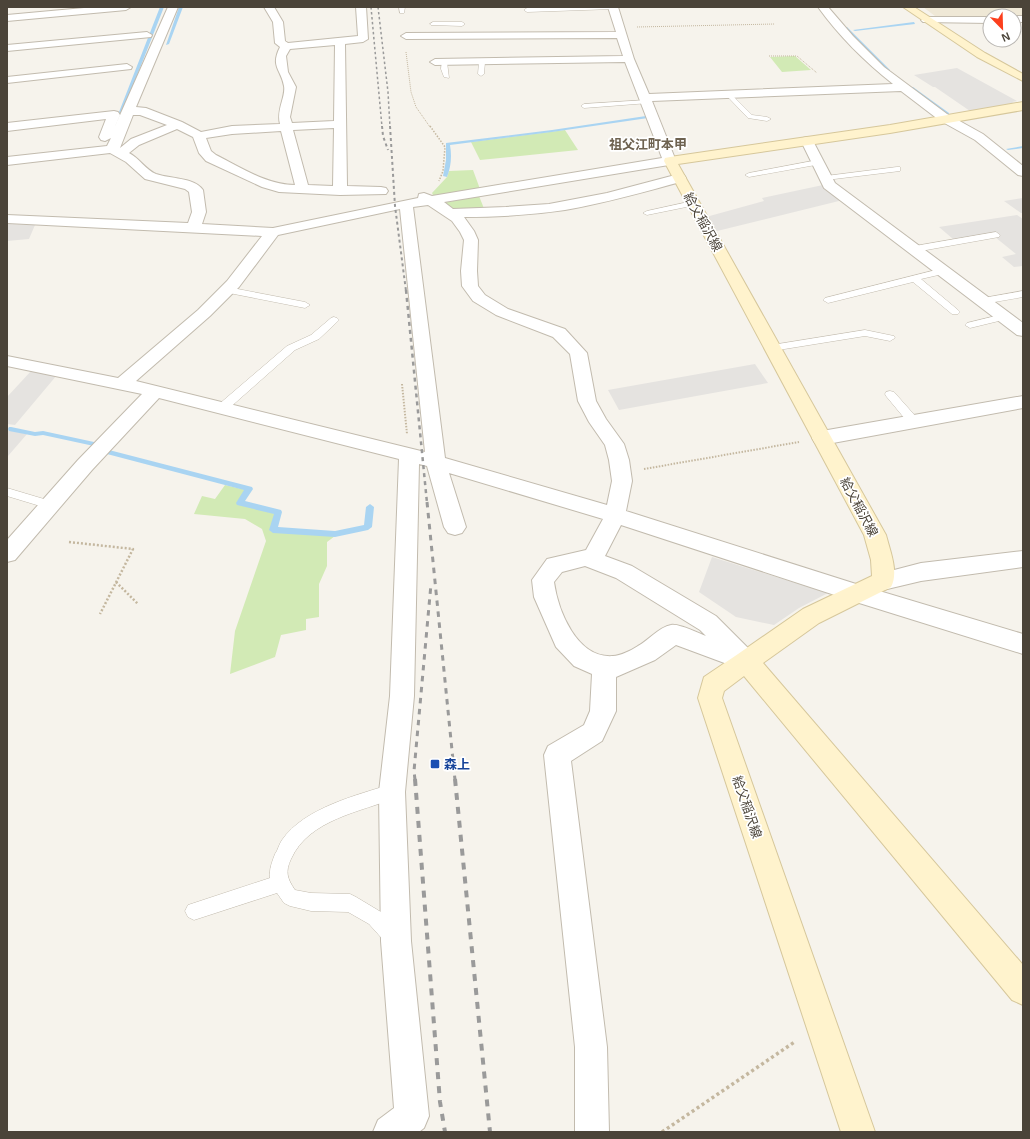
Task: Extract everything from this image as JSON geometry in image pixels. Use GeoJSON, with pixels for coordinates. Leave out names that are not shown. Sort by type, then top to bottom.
{"type":"FeatureCollection","features":[{"type":"Feature","properties":{"kind":"main road"},"geometry":{"type":"LineString","coordinates":[[908,7],[981,54],[1023,78]]}},
{"type":"Feature","properties":{"kind":"main road"},"geometry":{"type":"LineString","coordinates":[[670,161],[807,141],[1023,106]]}},
{"type":"Feature","properties":{"kind":"main road","name":"給父稲沢線"},"geometry":{"type":"LineString","coordinates":[[670,161],[875,535],[882,560],[883,581],[811,616],[713,685],[710,698],[858,1132]]}},
{"type":"Feature","properties":{"kind":"main road"},"geometry":{"type":"LineString","coordinates":[[746,661],[1023,989]]}},
{"type":"Feature","properties":{"kind":"street"},"geometry":{"type":"LineString","coordinates":[[7,18],[126,7]]}},
{"type":"Feature","properties":{"kind":"street"},"geometry":{"type":"LineString","coordinates":[[111,151],[173,7]]}},
{"type":"Feature","properties":{"kind":"street"},"geometry":{"type":"LineString","coordinates":[[269,7],[278,22],[280,44],[286,46],[363,39],[361,7]]}},
{"type":"Feature","properties":{"kind":"street"},"geometry":{"type":"LineString","coordinates":[[7,219],[273,232],[416,198],[670,161],[629,59],[621,24],[613,7]]}},
{"type":"Feature","properties":{"kind":"street"},"geometry":{"type":"LineString","coordinates":[[823,7],[869,59],[947,119],[979,137],[1023,172]]}},
{"type":"Feature","properties":{"kind":"street"},"geometry":{"type":"LineString","coordinates":[[926,20],[982,20]]}},
{"type":"Feature","properties":{"kind":"street"},"geometry":{"type":"LineString","coordinates":[[406,36],[439,36],[621,24]]}},
{"type":"Feature","properties":{"kind":"street"},"geometry":{"type":"LineString","coordinates":[[7,48],[147,35]]}},
{"type":"Feature","properties":{"kind":"street"},"geometry":{"type":"LineString","coordinates":[[340,41],[340,124],[337,191],[340,217]]}},
{"type":"Feature","properties":{"kind":"street"},"geometry":{"type":"LineString","coordinates":[[286,46],[281,56],[283,72],[290,87],[284,117],[300,182],[304,190]]}},
{"type":"Feature","properties":{"kind":"street"},"geometry":{"type":"LineString","coordinates":[[440,62],[629,59]]}},
{"type":"Feature","properties":{"kind":"street"},"geometry":{"type":"LineString","coordinates":[[7,80],[127,67]]}},
{"type":"Feature","properties":{"kind":"street"},"geometry":{"type":"LineString","coordinates":[[646,100],[728,94],[840,91],[904,87]]}},
{"type":"Feature","properties":{"kind":"street"},"geometry":{"type":"LineString","coordinates":[[129,111],[142,111],[187,129],[198,136],[205,153],[211,158],[267,184],[284,189],[381,191]]}},
{"type":"Feature","properties":{"kind":"street"},"geometry":{"type":"LineString","coordinates":[[7,127],[114,115],[111,151]]}},
{"type":"Feature","properties":{"kind":"street"},"geometry":{"type":"LineString","coordinates":[[198,136],[232,130],[340,124]]}},
{"type":"Feature","properties":{"kind":"street"},"geometry":{"type":"LineString","coordinates":[[7,161],[111,151],[178,125]]}},
{"type":"Feature","properties":{"kind":"street"},"geometry":{"type":"LineString","coordinates":[[807,141],[829,185],[1023,331]]}},
{"type":"Feature","properties":{"kind":"street"},"geometry":{"type":"LineString","coordinates":[[111,151],[141,167],[150,176],[177,182],[190,186],[196,190],[199,212],[193,228]]}},
{"type":"Feature","properties":{"kind":"street"},"geometry":{"type":"LineString","coordinates":[[450,213],[488,213],[565,206],[632,191],[679,178]]}},
{"type":"Feature","properties":{"kind":"street"},"geometry":{"type":"LineString","coordinates":[[416,198],[450,213],[457,218],[467,231],[471,240],[469,271],[470,286],[479,298],[502,312],[559,333],[578,353],[587,401],[598,422],[614,444],[619,460],[622,481],[615,515],[592,560]]}},
{"type":"Feature","properties":{"kind":"street"},"geometry":{"type":"LineString","coordinates":[[416,198],[436,462],[455,527]]}},
{"type":"Feature","properties":{"kind":"street"},"geometry":{"type":"LineString","coordinates":[[122,384],[204,313],[226,290],[273,232]]}},
{"type":"Feature","properties":{"kind":"street"},"geometry":{"type":"LineString","coordinates":[[7,361],[155,391],[436,462],[615,515],[856,593],[1023,644]]}},
{"type":"Feature","properties":{"kind":"street"},"geometry":{"type":"LineString","coordinates":[[7,554],[155,391]]}},
{"type":"Feature","properties":{"kind":"street"},"geometry":{"type":"LineString","coordinates":[[822,438],[1023,402]]}},
{"type":"Feature","properties":{"kind":"street"},"geometry":{"type":"LineString","coordinates":[[390,1132],[412,1116],[396,941],[392,792],[402,696],[409,455]]}},
{"type":"Feature","properties":{"kind":"street"},"geometry":{"type":"LineString","coordinates":[[585,558],[624,572],[708,623],[746,661],[673,634],[647,653],[615,667],[596,665],[582,659],[564,640],[545,597],[543,580],[555,565],[585,558]]}},
{"type":"Feature","properties":{"kind":"street"},"geometry":{"type":"LineString","coordinates":[[883,581],[921,572],[1023,559]]}},
{"type":"Feature","properties":{"kind":"street"},"geometry":{"type":"LineString","coordinates":[[592,1132],[591,1047],[557,755],[593,733],[603,711],[604,666]]}},
{"type":"Feature","properties":{"kind":"lane"},"geometry":{"type":"LineString","coordinates":[[527,10],[613,7]]}},
{"type":"Feature","properties":{"kind":"lane"},"geometry":{"type":"LineString","coordinates":[[433,24],[462,24]]}},
{"type":"Feature","properties":{"kind":"lane"},"geometry":{"type":"LineString","coordinates":[[439,36],[443,24]]}},
{"type":"Feature","properties":{"kind":"lane"},"geometry":{"type":"LineString","coordinates":[[440,62],[447,77]]}},
{"type":"Feature","properties":{"kind":"lane"},"geometry":{"type":"LineString","coordinates":[[481,74],[482,62]]}},
{"type":"Feature","properties":{"kind":"lane"},"geometry":{"type":"LineString","coordinates":[[728,94],[750,117],[767,119]]}},
{"type":"Feature","properties":{"kind":"lane"},"geometry":{"type":"LineString","coordinates":[[584,106],[646,100]]}},
{"type":"Feature","properties":{"kind":"lane"},"geometry":{"type":"LineString","coordinates":[[749,175],[818,162]]}},
{"type":"Feature","properties":{"kind":"lane"},"geometry":{"type":"LineString","coordinates":[[826,178],[897,169]]}},
{"type":"Feature","properties":{"kind":"lane"},"geometry":{"type":"LineString","coordinates":[[647,213],[693,203]]}},
{"type":"Feature","properties":{"kind":"lane"},"geometry":{"type":"LineString","coordinates":[[915,249],[996,235]]}},
{"type":"Feature","properties":{"kind":"lane"},"geometry":{"type":"LineString","coordinates":[[828,300],[944,271]]}},
{"type":"Feature","properties":{"kind":"lane"},"geometry":{"type":"LineString","coordinates":[[914,278],[955,312]]}},
{"type":"Feature","properties":{"kind":"lane"},"geometry":{"type":"LineString","coordinates":[[226,290],[305,305]]}},
{"type":"Feature","properties":{"kind":"lane"},"geometry":{"type":"LineString","coordinates":[[983,301],[1023,294]]}},
{"type":"Feature","properties":{"kind":"lane"},"geometry":{"type":"LineString","coordinates":[[970,325],[1004,317]]}},
{"type":"Feature","properties":{"kind":"lane"},"geometry":{"type":"LineString","coordinates":[[222,408],[291,348],[315,337],[334,320]]}},
{"type":"Feature","properties":{"kind":"lane"},"geometry":{"type":"LineString","coordinates":[[772,348],[865,333],[890,338]]}},
{"type":"Feature","properties":{"kind":"lane"},"geometry":{"type":"LineString","coordinates":[[890,394],[914,422]]}},
{"type":"Feature","properties":{"kind":"lane"},"geometry":{"type":"LineString","coordinates":[[7,492],[50,505]]}},
{"type":"Feature","properties":{"kind":"lane"},"geometry":{"type":"LineString","coordinates":[[392,792],[327,815],[298,834],[284,850],[278,871],[280,883],[290,898],[311,902],[350,904],[375,918],[396,941]]}},
{"type":"Feature","properties":{"kind":"lane"},"geometry":{"type":"LineString","coordinates":[[194,911],[280,883]]}},
{"type":"Feature","properties":{"kind":"path"},"geometry":{"type":"LineString","coordinates":[[621,24],[775,24]]}},
{"type":"Feature","properties":{"kind":"path"},"geometry":{"type":"LineString","coordinates":[[406,36],[405,43],[411,92],[416,107],[445,147],[443,171],[440,180],[431,190],[416,198]]}},
{"type":"Feature","properties":{"kind":"path"},"geometry":{"type":"LineString","coordinates":[[769,56],[797,56],[840,91]]}},
{"type":"Feature","properties":{"kind":"path"},"geometry":{"type":"LineString","coordinates":[[620,473],[822,438]]}},
{"type":"Feature","properties":{"kind":"path"},"geometry":{"type":"LineString","coordinates":[[69,542],[133,549],[100,614]]}},
{"type":"Feature","properties":{"kind":"path"},"geometry":{"type":"LineString","coordinates":[[116,582],[138,604]]}},
{"type":"Feature","properties":{"kind":"path"},"geometry":{"type":"LineString","coordinates":[[662,1132],[822,1024]]}},
{"type":"Feature","properties":{"kind":"shaded area"},"geometry":{"type":"Polygon","coordinates":[[[923,7],[1023,7],[1023,18],[1022,8],[982,8],[982,19],[939,19],[923,7]]]}},
{"type":"Feature","properties":{"kind":"shaded area"},"geometry":{"type":"Polygon","coordinates":[[[957,68],[1017,101],[1012,102],[1014,103],[970,111],[935,87],[914,75],[957,68]]]}},
{"type":"Feature","properties":{"kind":"shaded area"},"geometry":{"type":"Polygon","coordinates":[[[823,185],[843,200],[713,232],[706,217],[764,201],[762,198],[823,185]]]}},
{"type":"Feature","properties":{"kind":"shaded area"},"geometry":{"type":"Polygon","coordinates":[[[1023,198],[1023,213],[1004,201],[1023,198]]]}},
{"type":"Feature","properties":{"kind":"shaded area"},"geometry":{"type":"Polygon","coordinates":[[[1017,215],[1023,219],[1023,266],[1014,267],[1002,257],[1016,254],[990,233],[953,239],[939,227],[1017,215]]]}},
{"type":"Feature","properties":{"kind":"shaded area"},"geometry":{"type":"Polygon","coordinates":[[[7,224],[35,225],[29,239],[7,241],[7,224]]]}},
{"type":"Feature","properties":{"kind":"shaded area"},"geometry":{"type":"Polygon","coordinates":[[[755,364],[768,383],[619,410],[608,390],[755,364]]]}},
{"type":"Feature","properties":{"kind":"shaded area"},"geometry":{"type":"Polygon","coordinates":[[[32,370],[57,375],[15,425],[7,424],[7,397],[32,370]]]}},
{"type":"Feature","properties":{"kind":"shaded area"},"geometry":{"type":"Polygon","coordinates":[[[7,430],[27,434],[8,456],[7,456],[7,430]]]}},
{"type":"Feature","properties":{"kind":"shaded area"},"geometry":{"type":"Polygon","coordinates":[[[712,557],[828,593],[799,608],[774,625],[736,617],[699,592],[712,557]]]}},
{"type":"Feature","properties":{"kind":"green space"},"geometry":{"type":"Polygon","coordinates":[[[795,56],[811,70],[782,72],[770,57],[795,56]]]}},
{"type":"Feature","properties":{"kind":"green space"},"geometry":{"type":"Polygon","coordinates":[[[565,130],[578,150],[480,160],[471,142],[565,130]]]}},
{"type":"Feature","properties":{"kind":"green space"},"geometry":{"type":"Polygon","coordinates":[[[473,170],[480,189],[434,197],[432,193],[447,177],[449,171],[473,170]]]}},
{"type":"Feature","properties":{"kind":"green space"},"geometry":{"type":"Polygon","coordinates":[[[479,196],[485,211],[453,210],[443,203],[479,196]]]}},
{"type":"Feature","properties":{"kind":"green space"},"geometry":{"type":"Polygon","coordinates":[[[225,485],[246,490],[237,504],[276,514],[271,531],[335,536],[327,542],[327,566],[319,584],[319,617],[306,619],[306,630],[281,635],[275,657],[230,674],[235,631],[266,541],[262,529],[245,519],[194,514],[202,496],[215,499],[225,485]]]}},
{"type":"Feature","properties":{"kind":"waterway"},"geometry":{"type":"LineString","coordinates":[[114,129],[162,7]]}},
{"type":"Feature","properties":{"kind":"waterway"},"geometry":{"type":"LineString","coordinates":[[167,44],[181,7]]}},
{"type":"Feature","properties":{"kind":"waterway"},"geometry":{"type":"LineString","coordinates":[[855,30],[914,23]]}},
{"type":"Feature","properties":{"kind":"waterway"},"geometry":{"type":"LineString","coordinates":[[846,28],[889,71]]}},
{"type":"Feature","properties":{"kind":"waterway"},"geometry":{"type":"LineString","coordinates":[[912,88],[947,114]]}},
{"type":"Feature","properties":{"kind":"waterway"},"geometry":{"type":"LineString","coordinates":[[445,176],[449,160],[448,144],[646,117]]}},
{"type":"Feature","properties":{"kind":"waterway"},"geometry":{"type":"LineString","coordinates":[[1008,149],[1023,147]]}},
{"type":"Feature","properties":{"kind":"waterway"},"geometry":{"type":"LineString","coordinates":[[11,429],[35,434],[43,433],[94,444]]}},
{"type":"Feature","properties":{"kind":"waterway"},"geometry":{"type":"LineString","coordinates":[[109,452],[249,489],[240,503],[278,512],[273,530],[335,534],[368,527],[370,507]]}},
{"type":"Feature","properties":{"kind":"railway"},"geometry":{"type":"LineString","coordinates":[[371,7],[382,127]]}},
{"type":"Feature","properties":{"kind":"railway"},"geometry":{"type":"LineString","coordinates":[[378,7],[388,92],[390,127]]}},
{"type":"Feature","properties":{"kind":"railway"},"geometry":{"type":"LineString","coordinates":[[382,126],[383,136],[388,150]]}},
{"type":"Feature","properties":{"kind":"railway"},"geometry":{"type":"LineString","coordinates":[[390,126],[395,206],[406,291]]}},
{"type":"Feature","properties":{"kind":"railway"},"geometry":{"type":"LineString","coordinates":[[406,290],[427,503]]}},
{"type":"Feature","properties":{"kind":"railway"},"geometry":{"type":"LineString","coordinates":[[427,502],[455,780]]}},
{"type":"Feature","properties":{"kind":"railway"},"geometry":{"type":"LineString","coordinates":[[415,780],[414,771],[431,584]]}},
{"type":"Feature","properties":{"kind":"railway"},"geometry":{"type":"LineString","coordinates":[[415,779],[440,1102],[445,1132]]}},
{"type":"Feature","properties":{"kind":"railway"},"geometry":{"type":"LineString","coordinates":[[455,779],[490,1132]]}},
{"type":"Feature","properties":{"kind":"place","name":"森上"},"geometry":{"type":"Point","coordinates":[435,764]}},
{"type":"Feature","properties":{"kind":"district","name":"祖父江町本甲"},"geometry":{"type":"Point","coordinates":[648,144]}}]}
